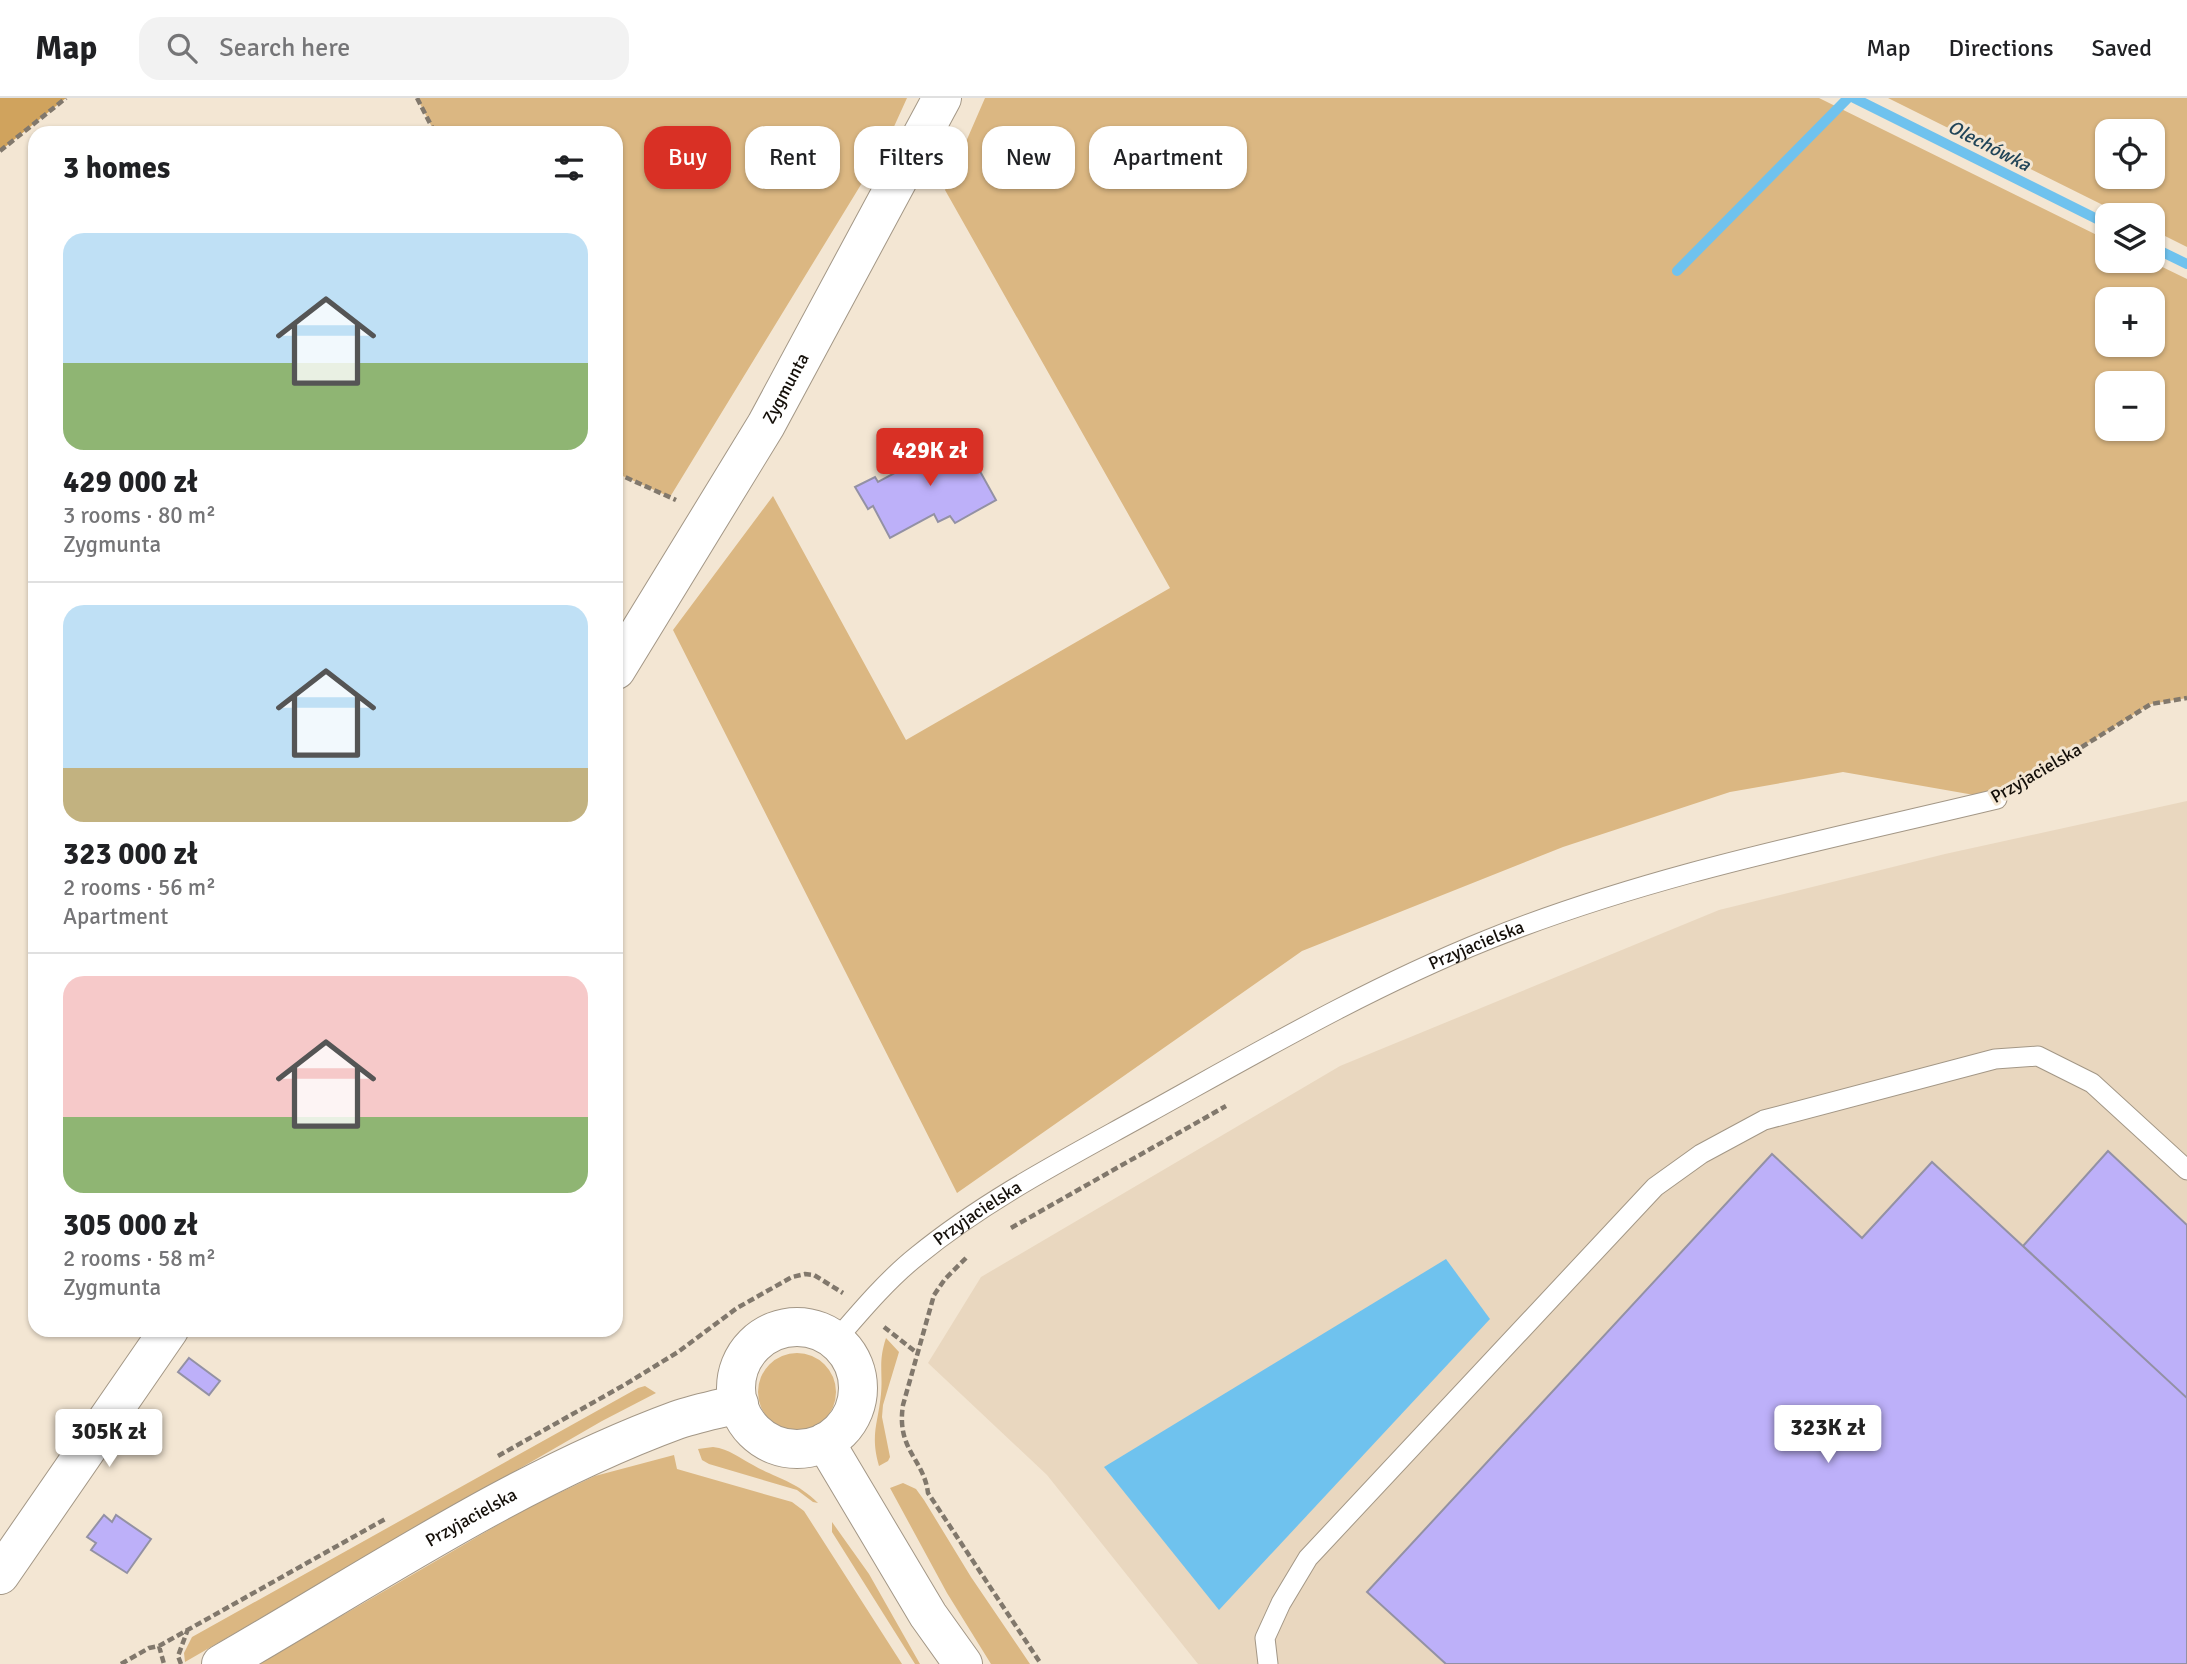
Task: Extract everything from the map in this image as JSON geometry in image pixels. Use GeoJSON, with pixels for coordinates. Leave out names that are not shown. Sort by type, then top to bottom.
{"type":"FeatureCollection","features":[{"type":"Feature","properties":{"kind":"street","name":"Zygmunta"},"geometry":{"type":"LineString","coordinates":[[623,659],[766,425],[942,98]]}},
{"type":"Feature","properties":{"kind":"street"},"geometry":{"type":"LineString","coordinates":[[804,1327],[821,1331],[836,1340],[848,1353],[855,1368],[857,1394],[850,1418],[839,1432],[825,1442],[808,1448],[773,1444],[757,1434],[746,1421],[738,1404],[738,1370],[746,1355],[757,1342],[771,1333],[787,1328],[804,1327]]}},
{"type":"Feature","properties":{"kind":"street"},"geometry":{"type":"LineString","coordinates":[[0,1575],[164,1337]]}},
{"type":"Feature","properties":{"kind":"street","name":"Przyjacielska"},"geometry":{"type":"LineString","coordinates":[[221,1664],[520,1490],[593,1455],[679,1420],[738,1404]]}},
{"type":"Feature","properties":{"kind":"street"},"geometry":{"type":"LineString","coordinates":[[825,1442],[928,1615],[963,1664]]}},
{"type":"Feature","properties":{"kind":"lane","name":"Przyjacielska"},"geometry":{"type":"LineString","coordinates":[[836,1340],[873,1298],[916,1257],[972,1216],[1034,1176],[1350,1002],[1486,940],[1570,909],[1715,866],[1997,800]]}},
{"type":"Feature","properties":{"kind":"lane"},"geometry":{"type":"LineString","coordinates":[[1268,1664],[1265,1638],[1281,1603],[1308,1558],[1655,1187],[1701,1154],[1764,1120],[1995,1059],[2038,1056],[2092,1083],[2187,1170]]}},
{"type":"Feature","properties":{"kind":"path"},"geometry":{"type":"LineString","coordinates":[[31,126],[66,98]]}},
{"type":"Feature","properties":{"kind":"path"},"geometry":{"type":"LineString","coordinates":[[417,98],[431,126]]}},
{"type":"Feature","properties":{"kind":"path"},"geometry":{"type":"LineString","coordinates":[[0,151],[28,129]]}},
{"type":"Feature","properties":{"kind":"path"},"geometry":{"type":"LineString","coordinates":[[623,476],[712,516]]}},
{"type":"Feature","properties":{"kind":"path","name":"Przyjacielska"},"geometry":{"type":"LineString","coordinates":[[1997,800],[2151,704],[2187,698]]}},
{"type":"Feature","properties":{"kind":"path"},"geometry":{"type":"LineString","coordinates":[[1007,1230],[1237,1100]]}},
{"type":"Feature","properties":{"kind":"path"},"geometry":{"type":"LineString","coordinates":[[967,1256],[934,1295],[903,1405],[903,1436],[927,1484],[928,1493],[1041,1664]]}},
{"type":"Feature","properties":{"kind":"path"},"geometry":{"type":"LineString","coordinates":[[626,1384],[678,1352],[737,1308],[792,1277],[814,1275],[838,1289]]}},
{"type":"Feature","properties":{"kind":"path"},"geometry":{"type":"LineString","coordinates":[[181,1664],[178,1656],[189,1628]]}},
{"type":"Feature","properties":{"kind":"path"},"geometry":{"type":"LineString","coordinates":[[121,1664],[149,1648],[159,1646],[164,1664]]}},
{"type":"Feature","properties":{"kind":"shaded area"},"geometry":{"type":"Polygon","coordinates":[[[0,98],[66,98],[28,126],[0,151],[0,98]]]}},
{"type":"Feature","properties":{"kind":"shaded area"},"geometry":{"type":"Polygon","coordinates":[[[417,98],[907,98],[894,126],[854,126],[854,189],[858,189],[670,497],[623,476],[623,126],[431,126],[417,98]]]}},
{"type":"Feature","properties":{"kind":"shaded area"},"geometry":{"type":"Polygon","coordinates":[[[985,98],[1819,98],[2095,234],[2095,273],[2165,273],[2165,268],[2187,279],[2187,698],[2151,704],[1997,799],[1843,772],[1730,792],[1563,847],[1302,951],[957,1193],[673,630],[773,496],[906,740],[1170,588],[945,190],[968,189],[968,137],[985,98]]]}},
{"type":"Feature","properties":{"kind":"shaded area"},"geometry":{"type":"Polygon","coordinates":[[[1888,98],[2187,98],[2187,247],[2165,236],[2165,203],[2099,203],[1888,98]]]}},
{"type":"Feature","properties":{"kind":"shaded area"},"geometry":{"type":"Polygon","coordinates":[[[2187,801],[2187,1664],[1198,1664],[1047,1475],[928,1363],[981,1277],[1340,1066],[1719,910],[1945,854],[2187,801]]]}},
{"type":"Feature","properties":{"kind":"shaded area"},"geometry":{"type":"Polygon","coordinates":[[[886,1338],[899,1352],[883,1405],[882,1417],[890,1457],[879,1466],[875,1438],[881,1394],[882,1354],[886,1338]]]}},
{"type":"Feature","properties":{"kind":"shaded area"},"geometry":{"type":"Polygon","coordinates":[[[797,1353],[812,1356],[825,1364],[833,1377],[836,1392],[833,1407],[825,1420],[812,1428],[797,1431],[782,1428],[769,1420],[761,1407],[758,1392],[761,1377],[769,1364],[782,1356],[797,1353]]]}},
{"type":"Feature","properties":{"kind":"shaded area"},"geometry":{"type":"Polygon","coordinates":[[[645,1386],[656,1393],[602,1421],[185,1662],[184,1653],[192,1637],[645,1386]]]}},
{"type":"Feature","properties":{"kind":"shaded area"},"geometry":{"type":"Polygon","coordinates":[[[713,1447],[729,1452],[794,1485],[818,1503],[797,1490],[702,1460],[698,1449],[713,1447]]]}},
{"type":"Feature","properties":{"kind":"shaded area"},"geometry":{"type":"Polygon","coordinates":[[[674,1455],[677,1469],[792,1502],[804,1511],[902,1664],[259,1664],[525,1509],[595,1476],[674,1455]]]}},
{"type":"Feature","properties":{"kind":"shaded area"},"geometry":{"type":"Polygon","coordinates":[[[903,1483],[916,1489],[924,1500],[971,1577],[1030,1664],[991,1664],[947,1593],[890,1488],[903,1483]]]}},
{"type":"Feature","properties":{"kind":"shaded area"},"geometry":{"type":"Polygon","coordinates":[[[832,1522],[869,1574],[920,1664],[915,1664],[832,1532],[832,1522]]]}},
{"type":"Feature","properties":{"kind":"water"},"geometry":{"type":"Polygon","coordinates":[[[1446,1259],[1490,1319],[1219,1610],[1104,1467],[1446,1259]]]}},
{"type":"Feature","properties":{"kind":"building"},"geometry":{"type":"Polygon","coordinates":[[[957,430],[996,500],[955,523],[950,516],[938,522],[934,514],[890,538],[873,506],[868,509],[855,487],[875,477],[878,482],[923,458],[919,452],[957,430]]]}},
{"type":"Feature","properties":{"kind":"building"},"geometry":{"type":"Polygon","coordinates":[[[2108,1151],[2187,1225],[2187,1398],[2023,1246],[2108,1151]]]}},
{"type":"Feature","properties":{"kind":"building"},"geometry":{"type":"Polygon","coordinates":[[[1772,1154],[1862,1238],[1932,1162],[2187,1398],[2187,1664],[1446,1664],[1367,1592],[1772,1154]]]}},
{"type":"Feature","properties":{"kind":"building"},"geometry":{"type":"Polygon","coordinates":[[[189,1358],[220,1381],[209,1395],[178,1372],[189,1358]]]}},
{"type":"Feature","properties":{"kind":"building"},"geometry":{"type":"Polygon","coordinates":[[[104,1515],[112,1522],[116,1515],[151,1539],[127,1573],[91,1550],[96,1543],[87,1537],[104,1515]]]}},
{"type":"Feature","properties":{"kind":"waterway"},"geometry":{"type":"LineString","coordinates":[[1677,271],[1848,98]]}},
{"type":"Feature","properties":{"kind":"waterway","name":"Olechówka"},"geometry":{"type":"LineString","coordinates":[[1854,98],[2095,218]]}},
{"type":"Feature","properties":{"kind":"waterway","name":"Olechówka"},"geometry":{"type":"LineString","coordinates":[[2165,253],[2187,264]]}}]}
